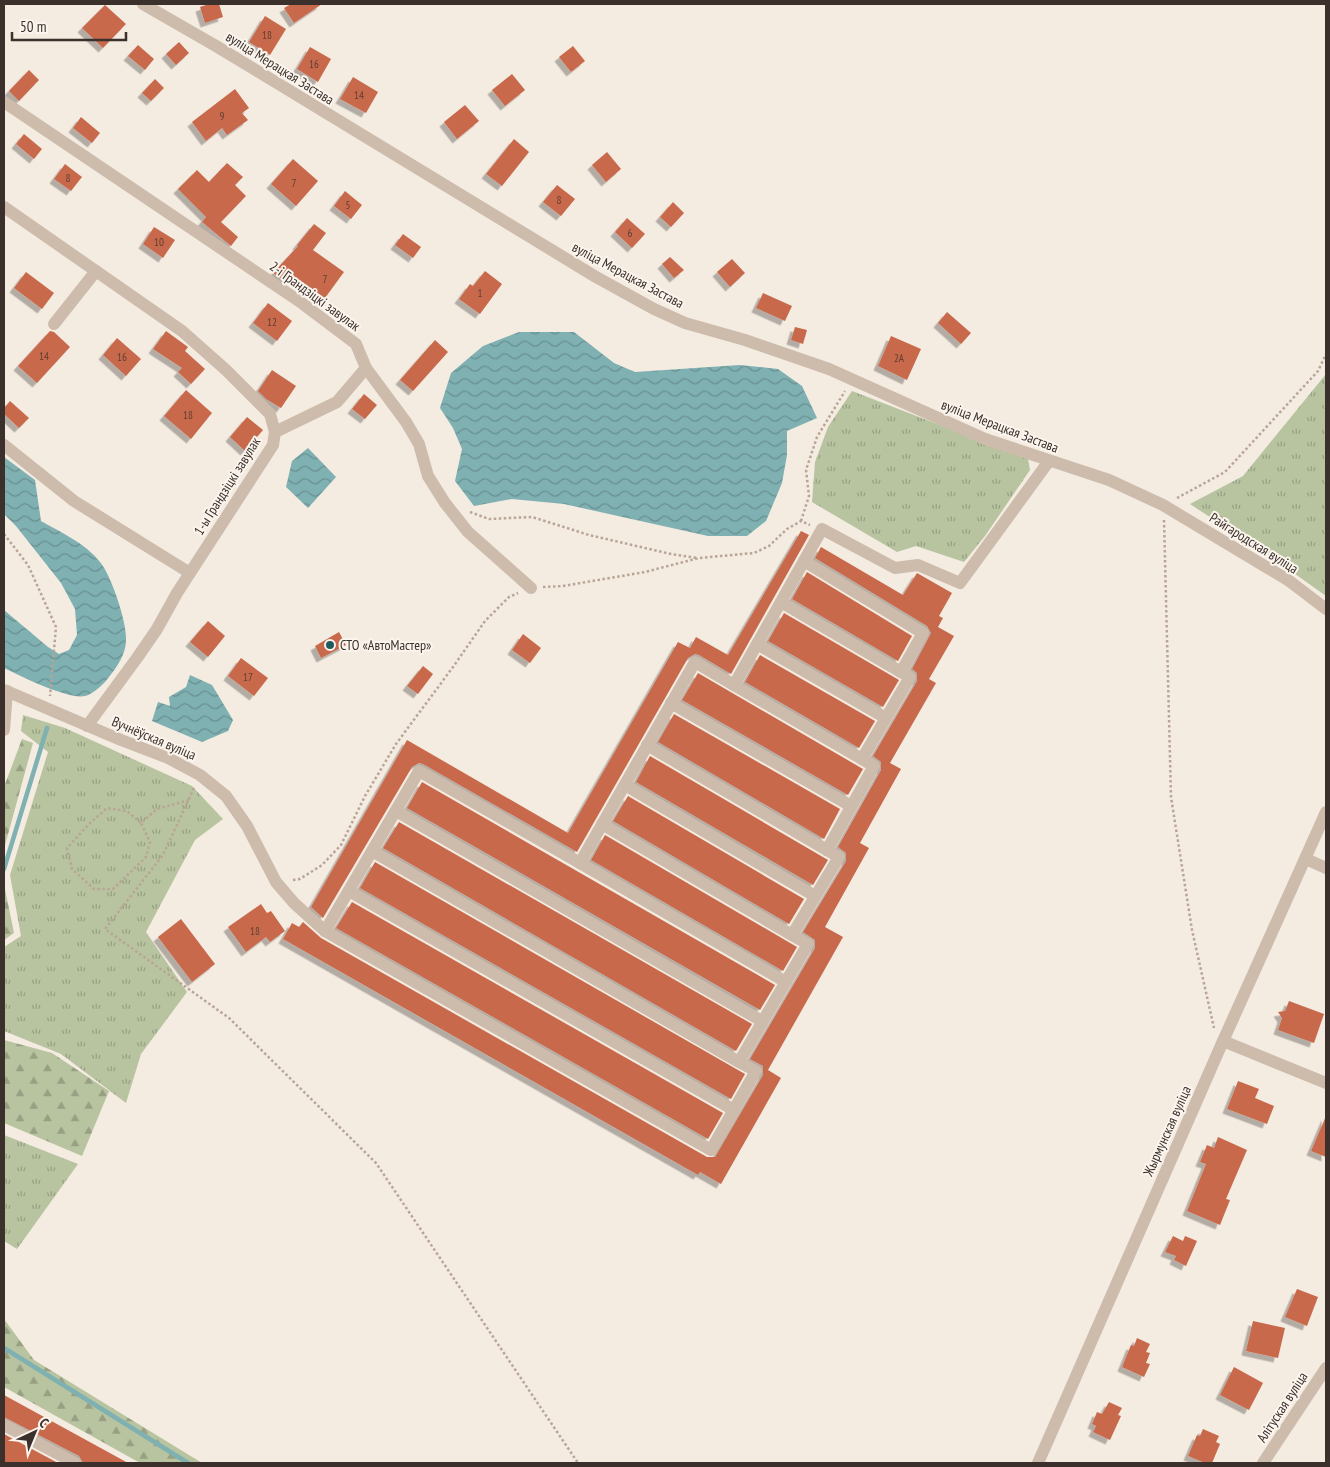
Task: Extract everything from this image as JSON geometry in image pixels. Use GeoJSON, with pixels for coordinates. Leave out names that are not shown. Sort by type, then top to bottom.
{"type":"FeatureCollection","features":[{"type":"Feature","properties":{"kind":"street","name":"вуліца Мерацкая Застава"},"geometry":{"type":"LineString","coordinates":[[143,4],[216,46],[596,277],[654,309],[685,323],[745,340],[829,369],[984,439],[1109,480],[1163,505]]}},
{"type":"Feature","properties":{"kind":"street","name":"2-і Грандзіцкі завулак"},"geometry":{"type":"LineString","coordinates":[[4,102],[299,301],[356,344],[366,368],[406,422],[419,444],[428,476],[445,502],[468,532],[531,588]]}},
{"type":"Feature","properties":{"kind":"street","name":"1-ы Грандзіцкі завулак"},"geometry":{"type":"LineString","coordinates":[[4,207],[182,332],[226,370],[270,414],[275,432],[273,445],[190,573],[157,629],[87,726]]}},
{"type":"Feature","properties":{"kind":"street"},"geometry":{"type":"LineString","coordinates":[[54,324],[96,270]]}},
{"type":"Feature","properties":{"kind":"street"},"geometry":{"type":"LineString","coordinates":[[275,432],[337,402],[366,368]]}},
{"type":"Feature","properties":{"kind":"street"},"geometry":{"type":"LineString","coordinates":[[4,444],[74,501],[190,573]]}},
{"type":"Feature","properties":{"kind":"street"},"geometry":{"type":"LineString","coordinates":[[734,685],[822,529],[895,568],[918,565],[960,583],[1049,461]]}},
{"type":"Feature","properties":{"kind":"street","name":"Райгародская вуліца"},"geometry":{"type":"LineString","coordinates":[[1163,505],[1288,580],[1326,609]]}},
{"type":"Feature","properties":{"kind":"street"},"geometry":{"type":"LineString","coordinates":[[804,561],[923,633],[901,672]]}},
{"type":"Feature","properties":{"kind":"street"},"geometry":{"type":"LineString","coordinates":[[781,602],[910,677],[862,759]]}},
{"type":"Feature","properties":{"kind":"street"},"geometry":{"type":"LineString","coordinates":[[757,644],[886,718]]}},
{"type":"Feature","properties":{"kind":"street"},"geometry":{"type":"LineString","coordinates":[[580,863],[695,662],[874,766],[827,850]]}},
{"type":"Feature","properties":{"kind":"street"},"geometry":{"type":"LineString","coordinates":[[4,730],[5,691]]}},
{"type":"Feature","properties":{"kind":"street","name":"Вучнёўская вуліца"},"geometry":{"type":"LineString","coordinates":[[5,691],[168,758],[200,775],[226,796],[247,826],[276,882],[294,903],[325,931],[712,1150],[734,1110]]}},
{"type":"Feature","properties":{"kind":"street"},"geometry":{"type":"LineString","coordinates":[[671,703],[851,806]]}},
{"type":"Feature","properties":{"kind":"street"},"geometry":{"type":"LineString","coordinates":[[647,745],[838,857],[792,935]]}},
{"type":"Feature","properties":{"kind":"street"},"geometry":{"type":"LineString","coordinates":[[325,931],[419,771],[786,982]]}},
{"type":"Feature","properties":{"kind":"street"},"geometry":{"type":"LineString","coordinates":[[625,785],[815,896]]}},
{"type":"Feature","properties":{"kind":"street"},"geometry":{"type":"LineString","coordinates":[[396,811],[762,1022]]}},
{"type":"Feature","properties":{"kind":"street","name":"Жырмунская вуліца"},"geometry":{"type":"LineString","coordinates":[[1041,1462],[1223,1041],[1326,812]]}},
{"type":"Feature","properties":{"kind":"street"},"geometry":{"type":"LineString","coordinates":[[602,824],[808,944],[739,1062]]}},
{"type":"Feature","properties":{"kind":"street"},"geometry":{"type":"LineString","coordinates":[[349,891],[734,1110],[756,1072],[372,851]]}},
{"type":"Feature","properties":{"kind":"street"},"geometry":{"type":"LineString","coordinates":[[1306,858],[1326,868]]}},
{"type":"Feature","properties":{"kind":"street"},"geometry":{"type":"LineString","coordinates":[[1223,1041],[1326,1083]]}},
{"type":"Feature","properties":{"kind":"street","name":"Алітуская вуліца"},"geometry":{"type":"LineString","coordinates":[[1264,1463],[1326,1368]]}},
{"type":"Feature","properties":{"kind":"street"},"geometry":{"type":"LineString","coordinates":[[4,1424],[75,1463]]}},
{"type":"Feature","properties":{"kind":"path"},"geometry":{"type":"LineString","coordinates":[[1223,1041],[1212,1025],[1192,930],[1171,797],[1163,505],[1225,472],[1318,371],[1326,354]]}},
{"type":"Feature","properties":{"kind":"path"},"geometry":{"type":"LineString","coordinates":[[276,882],[300,879],[322,865],[341,845],[365,796],[396,744],[453,668],[485,621],[509,597],[531,588],[563,586],[645,572],[700,558],[754,553],[768,546],[787,529],[801,521],[809,496],[806,470],[817,437],[831,412],[853,380]]}},
{"type":"Feature","properties":{"kind":"path"},"geometry":{"type":"LineString","coordinates":[[445,502],[490,519],[532,517],[589,535],[671,554],[700,558]]}},
{"type":"Feature","properties":{"kind":"path"},"geometry":{"type":"LineString","coordinates":[[801,521],[822,529]]}},
{"type":"Feature","properties":{"kind":"path"},"geometry":{"type":"LineString","coordinates":[[4,534],[28,565],[56,627],[49,710]]}},
{"type":"Feature","properties":{"kind":"path"},"geometry":{"type":"LineString","coordinates":[[200,775],[163,855],[105,929],[229,1018],[376,1163],[578,1463]]}},
{"type":"Feature","properties":{"kind":"path"},"geometry":{"type":"LineString","coordinates":[[141,823],[157,810],[189,800]]}},
{"type":"Feature","properties":{"kind":"path"},"geometry":{"type":"LineString","coordinates":[[107,808],[126,811],[141,823],[150,842],[146,857],[113,889],[94,889],[72,868],[67,848],[107,808]]}},
{"type":"Feature","properties":{"kind":"green space"},"geometry":{"type":"Polygon","coordinates":[[[1326,374],[1326,596],[1274,559],[1190,504],[1243,476],[1326,374]]]}},
{"type":"Feature","properties":{"kind":"green space"},"geometry":{"type":"Polygon","coordinates":[[[852,391],[1028,459],[1030,470],[985,536],[964,562],[916,546],[897,552],[812,502],[815,462],[828,427],[852,391]]]}},
{"type":"Feature","properties":{"kind":"green space"},"geometry":{"type":"Polygon","coordinates":[[[23,715],[65,728],[192,786],[223,819],[195,840],[146,932],[187,992],[141,1054],[126,1103],[61,1054],[4,1031],[4,947],[21,936],[10,875],[48,752],[21,731],[23,715]]]}},
{"type":"Feature","properties":{"kind":"green space"},"geometry":{"type":"Polygon","coordinates":[[[22,739],[33,743],[4,849],[4,787],[22,739]]]}},
{"type":"Feature","properties":{"kind":"green space"},"geometry":{"type":"Polygon","coordinates":[[[4,884],[14,933],[4,940],[4,884]]]}},
{"type":"Feature","properties":{"kind":"green space"},"geometry":{"type":"Polygon","coordinates":[[[4,1040],[52,1053],[109,1091],[82,1156],[4,1123],[4,1040]]]}},
{"type":"Feature","properties":{"kind":"green space"},"geometry":{"type":"Polygon","coordinates":[[[4,1135],[78,1164],[17,1249],[4,1241],[4,1135]]]}},
{"type":"Feature","properties":{"kind":"green space"},"geometry":{"type":"Polygon","coordinates":[[[4,1319],[34,1360],[202,1463],[140,1463],[4,1387],[4,1319]]]}},
{"type":"Feature","properties":{"kind":"water"},"geometry":{"type":"Polygon","coordinates":[[[519,332],[574,332],[614,363],[635,372],[740,365],[778,369],[802,386],[817,418],[787,431],[787,455],[782,483],[766,521],[747,536],[708,536],[564,504],[512,499],[474,506],[455,481],[462,449],[453,428],[440,408],[451,373],[483,346],[519,332]]]}},
{"type":"Feature","properties":{"kind":"water"},"geometry":{"type":"Polygon","coordinates":[[[308,448],[336,477],[308,508],[286,487],[292,461],[308,448]]]}},
{"type":"Feature","properties":{"kind":"water"},"geometry":{"type":"Polygon","coordinates":[[[4,457],[35,480],[41,521],[73,539],[94,555],[109,577],[117,599],[126,632],[123,655],[107,680],[88,695],[78,696],[57,691],[4,668],[4,610],[59,654],[69,650],[77,635],[75,609],[61,583],[16,526],[4,514],[4,457]]]}},
{"type":"Feature","properties":{"kind":"water"},"geometry":{"type":"Polygon","coordinates":[[[190,675],[212,685],[233,720],[228,731],[202,742],[152,721],[158,702],[170,706],[169,697],[186,687],[190,675]]]}},
{"type":"Feature","properties":{"kind":"building"},"geometry":{"type":"Polygon","coordinates":[[[209,4],[219,4],[223,17],[205,23],[200,7],[209,4]]]}},
{"type":"Feature","properties":{"kind":"building"},"geometry":{"type":"Polygon","coordinates":[[[291,4],[322,4],[294,23],[284,8],[291,4]]]}},
{"type":"Feature","properties":{"kind":"building"},"geometry":{"type":"Polygon","coordinates":[[[105,5],[126,24],[103,48],[82,28],[105,5]]]}},
{"type":"Feature","properties":{"kind":"building"},"geometry":{"type":"Polygon","coordinates":[[[265,16],[286,29],[270,55],[249,42],[265,16]]]}},
{"type":"Feature","properties":{"kind":"building"},"geometry":{"type":"Polygon","coordinates":[[[179,42],[189,53],[176,65],[166,54],[179,42]]]}},
{"type":"Feature","properties":{"kind":"building"},"geometry":{"type":"Polygon","coordinates":[[[138,45],[154,59],[145,70],[128,56],[138,45]]]}},
{"type":"Feature","properties":{"kind":"building"},"geometry":{"type":"Polygon","coordinates":[[[573,46],[585,61],[571,72],[559,57],[573,46]]]}},
{"type":"Feature","properties":{"kind":"building"},"geometry":{"type":"Polygon","coordinates":[[[310,47],[331,59],[318,82],[297,69],[310,47]]]}},
{"type":"Feature","properties":{"kind":"building"},"geometry":{"type":"Polygon","coordinates":[[[29,70],[39,80],[19,101],[9,91],[29,70]]]}},
{"type":"Feature","properties":{"kind":"building"},"geometry":{"type":"Polygon","coordinates":[[[512,74],[525,90],[505,106],[492,90],[512,74]]]}},
{"type":"Feature","properties":{"kind":"building"},"geometry":{"type":"Polygon","coordinates":[[[353,77],[378,92],[366,113],[340,99],[353,77]]]}},
{"type":"Feature","properties":{"kind":"building"},"geometry":{"type":"Polygon","coordinates":[[[155,79],[164,88],[151,101],[142,93],[155,79]]]}},
{"type":"Feature","properties":{"kind":"building"},"geometry":{"type":"Polygon","coordinates":[[[235,89],[249,108],[242,113],[248,120],[227,135],[222,128],[206,141],[192,122],[235,89]]]}},
{"type":"Feature","properties":{"kind":"building"},"geometry":{"type":"Polygon","coordinates":[[[465,105],[479,121],[457,139],[444,122],[465,105]]]}},
{"type":"Feature","properties":{"kind":"building"},"geometry":{"type":"Polygon","coordinates":[[[81,117],[100,133],[92,143],[73,128],[81,117]]]}},
{"type":"Feature","properties":{"kind":"building"},"geometry":{"type":"Polygon","coordinates":[[[24,134],[42,149],[34,159],[16,144],[24,134]]]}},
{"type":"Feature","properties":{"kind":"building"},"geometry":{"type":"Polygon","coordinates":[[[514,139],[529,152],[502,186],[486,174],[514,139]]]}},
{"type":"Feature","properties":{"kind":"building"},"geometry":{"type":"Polygon","coordinates":[[[607,152],[621,169],[606,182],[592,165],[607,152]]]}},
{"type":"Feature","properties":{"kind":"building"},"geometry":{"type":"Polygon","coordinates":[[[293,159],[318,181],[296,206],[271,184],[293,159]]]}},
{"type":"Feature","properties":{"kind":"building"},"geometry":{"type":"Polygon","coordinates":[[[227,163],[243,177],[235,185],[246,196],[221,222],[238,237],[231,246],[202,222],[206,217],[178,189],[197,170],[209,182],[227,163]]]}},
{"type":"Feature","properties":{"kind":"building"},"geometry":{"type":"Polygon","coordinates":[[[65,164],[82,177],[71,191],[54,179],[65,164]]]}},
{"type":"Feature","properties":{"kind":"building"},"geometry":{"type":"Polygon","coordinates":[[[557,185],[575,199],[561,216],[543,202],[557,185]]]}},
{"type":"Feature","properties":{"kind":"building"},"geometry":{"type":"Polygon","coordinates":[[[345,191],[362,205],[351,219],[334,206],[345,191]]]}},
{"type":"Feature","properties":{"kind":"building"},"geometry":{"type":"Polygon","coordinates":[[[673,202],[684,213],[671,227],[660,217],[673,202]]]}},
{"type":"Feature","properties":{"kind":"building"},"geometry":{"type":"Polygon","coordinates":[[[627,218],[645,234],[632,248],[615,232],[627,218]]]}},
{"type":"Feature","properties":{"kind":"building"},"geometry":{"type":"Polygon","coordinates":[[[314,224],[326,233],[313,250],[344,272],[325,298],[293,275],[286,282],[273,273],[298,246],[314,224]]]}},
{"type":"Feature","properties":{"kind":"building"},"geometry":{"type":"Polygon","coordinates":[[[154,227],[175,240],[163,258],[143,244],[154,227]]]}},
{"type":"Feature","properties":{"kind":"building"},"geometry":{"type":"Polygon","coordinates":[[[403,234],[421,247],[413,258],[395,245],[403,234]]]}},
{"type":"Feature","properties":{"kind":"building"},"geometry":{"type":"Polygon","coordinates":[[[670,257],[684,270],[674,278],[662,264],[670,257]]]}},
{"type":"Feature","properties":{"kind":"building"},"geometry":{"type":"Polygon","coordinates":[[[732,259],[745,273],[730,287],[717,272],[732,259]]]}},
{"type":"Feature","properties":{"kind":"building"},"geometry":{"type":"Polygon","coordinates":[[[485,271],[502,284],[480,314],[459,299],[470,284],[473,286],[485,271]]]}},
{"type":"Feature","properties":{"kind":"building"},"geometry":{"type":"Polygon","coordinates":[[[26,272],[54,293],[42,309],[14,288],[26,272]]]}},
{"type":"Feature","properties":{"kind":"building"},"geometry":{"type":"Polygon","coordinates":[[[763,293],[792,306],[785,321],[756,308],[763,293]]]}},
{"type":"Feature","properties":{"kind":"building"},"geometry":{"type":"Polygon","coordinates":[[[268,303],[292,321],[277,341],[253,323],[268,303]]]}},
{"type":"Feature","properties":{"kind":"building"},"geometry":{"type":"Polygon","coordinates":[[[947,312],[971,333],[961,344],[938,323],[947,312]]]}},
{"type":"Feature","properties":{"kind":"building"},"geometry":{"type":"Polygon","coordinates":[[[795,327],[807,330],[803,344],[791,340],[795,327]]]}},
{"type":"Feature","properties":{"kind":"building"},"geometry":{"type":"Polygon","coordinates":[[[50,331],[54,332],[70,347],[37,383],[18,366],[50,331]]]}},
{"type":"Feature","properties":{"kind":"building"},"geometry":{"type":"Polygon","coordinates":[[[166,331],[188,347],[185,351],[205,369],[191,384],[178,372],[182,368],[153,349],[166,331]]]}},
{"type":"Feature","properties":{"kind":"building"},"geometry":{"type":"Polygon","coordinates":[[[891,336],[921,349],[907,380],[878,366],[891,336]]]}},
{"type":"Feature","properties":{"kind":"building"},"geometry":{"type":"Polygon","coordinates":[[[117,338],[141,359],[126,376],[103,355],[117,338]]]}},
{"type":"Feature","properties":{"kind":"building"},"geometry":{"type":"Polygon","coordinates":[[[435,340],[448,352],[413,391],[400,380],[435,340]]]}},
{"type":"Feature","properties":{"kind":"building"},"geometry":{"type":"Polygon","coordinates":[[[272,370],[296,386],[281,408],[266,399],[258,391],[272,370]]]}},
{"type":"Feature","properties":{"kind":"building"},"geometry":{"type":"Polygon","coordinates":[[[186,390],[212,413],[191,439],[164,416],[186,390]]]}},
{"type":"Feature","properties":{"kind":"building"},"geometry":{"type":"Polygon","coordinates":[[[364,394],[377,405],[365,419],[352,409],[364,394]]]}},
{"type":"Feature","properties":{"kind":"building"},"geometry":{"type":"Polygon","coordinates":[[[10,401],[29,418],[19,428],[4,414],[4,408],[10,401]]]}},
{"type":"Feature","properties":{"kind":"building"},"geometry":{"type":"Polygon","coordinates":[[[247,417],[263,430],[245,451],[230,437],[247,417]]]}},
{"type":"Feature","properties":{"kind":"building"},"geometry":{"type":"Polygon","coordinates":[[[801,531],[809,535],[731,674],[699,655],[695,654],[688,658],[577,852],[419,763],[412,767],[323,918],[311,907],[407,740],[568,833],[678,642],[690,648],[696,637],[728,655],[801,531]]]}},
{"type":"Feature","properties":{"kind":"building"},"geometry":{"type":"Polygon","coordinates":[[[821,547],[903,595],[917,573],[952,593],[939,616],[943,618],[938,627],[954,636],[929,679],[936,683],[890,763],[901,769],[860,843],[869,848],[825,927],[843,937],[768,1070],[781,1078],[721,1184],[700,1172],[698,1175],[283,939],[292,923],[299,927],[303,922],[321,938],[707,1157],[715,1157],[763,1075],[763,1066],[750,1059],[815,948],[815,940],[803,932],[846,861],[846,853],[838,847],[881,770],[881,762],[873,756],[917,681],[917,673],[912,669],[931,633],[927,626],[815,558],[821,547]]]}},
{"type":"Feature","properties":{"kind":"building"},"geometry":{"type":"Polygon","coordinates":[[[807,572],[912,636],[898,661],[792,599],[807,572]]]}},
{"type":"Feature","properties":{"kind":"building"},"geometry":{"type":"Polygon","coordinates":[[[784,613],[899,680],[883,707],[768,641],[784,613]]]}},
{"type":"Feature","properties":{"kind":"building"},"geometry":{"type":"Polygon","coordinates":[[[208,621],[225,636],[208,657],[190,642],[208,621]]]}},
{"type":"Feature","properties":{"kind":"building","name":"СТО «АвтоМастер»"},"geometry":{"type":"Polygon","coordinates":[[[339,632],[346,645],[321,658],[315,646],[339,632]]]}},
{"type":"Feature","properties":{"kind":"building"},"geometry":{"type":"Polygon","coordinates":[[[523,634],[541,648],[530,663],[512,650],[523,634]]]}},
{"type":"Feature","properties":{"kind":"building"},"geometry":{"type":"Polygon","coordinates":[[[760,655],[875,721],[859,748],[745,682],[760,655]]]}},
{"type":"Feature","properties":{"kind":"building"},"geometry":{"type":"Polygon","coordinates":[[[241,658],[268,678],[254,696],[228,676],[241,658]]]}},
{"type":"Feature","properties":{"kind":"building"},"geometry":{"type":"Polygon","coordinates":[[[423,666],[433,674],[418,694],[407,686],[423,666]]]}},
{"type":"Feature","properties":{"kind":"building"},"geometry":{"type":"Polygon","coordinates":[[[698,673],[863,769],[848,795],[682,700],[698,673]]]}},
{"type":"Feature","properties":{"kind":"building"},"geometry":{"type":"Polygon","coordinates":[[[674,714],[840,809],[824,839],[658,742],[674,714]]]}},
{"type":"Feature","properties":{"kind":"building"},"geometry":{"type":"Polygon","coordinates":[[[650,756],[828,860],[813,885],[636,782],[650,756]]]}},
{"type":"Feature","properties":{"kind":"building"},"geometry":{"type":"Polygon","coordinates":[[[422,782],[775,985],[760,1010],[407,808],[422,782]]]}},
{"type":"Feature","properties":{"kind":"building"},"geometry":{"type":"Polygon","coordinates":[[[628,796],[804,899],[789,924],[613,821],[628,796]]]}},
{"type":"Feature","properties":{"kind":"building"},"geometry":{"type":"Polygon","coordinates":[[[399,822],[752,1024],[736,1051],[383,848],[399,822]]]}},
{"type":"Feature","properties":{"kind":"building"},"geometry":{"type":"Polygon","coordinates":[[[605,835],[797,947],[783,971],[591,860],[605,835]]]}},
{"type":"Feature","properties":{"kind":"building"},"geometry":{"type":"Polygon","coordinates":[[[375,862],[745,1074],[731,1099],[360,888],[375,862]]]}},
{"type":"Feature","properties":{"kind":"building"},"geometry":{"type":"Polygon","coordinates":[[[352,902],[723,1113],[708,1139],[336,928],[352,902]]]}},
{"type":"Feature","properties":{"kind":"building"},"geometry":{"type":"Polygon","coordinates":[[[261,904],[267,913],[271,911],[285,931],[270,942],[266,937],[246,952],[228,927],[261,904]]]}},
{"type":"Feature","properties":{"kind":"building"},"geometry":{"type":"Polygon","coordinates":[[[181,919],[215,964],[192,982],[158,937],[181,919]]]}},
{"type":"Feature","properties":{"kind":"building"},"geometry":{"type":"Polygon","coordinates":[[[1289,1001],[1324,1014],[1314,1043],[1278,1030],[1282,1018],[1278,1012],[1285,1011],[1289,1001]]]}},
{"type":"Feature","properties":{"kind":"building"},"geometry":{"type":"Polygon","coordinates":[[[1238,1081],[1259,1089],[1255,1098],[1274,1106],[1267,1124],[1227,1109],[1238,1081]]]}},
{"type":"Feature","properties":{"kind":"building"},"geometry":{"type":"Polygon","coordinates":[[[1326,1116],[1326,1157],[1311,1151],[1326,1116]]]}},
{"type":"Feature","properties":{"kind":"building"},"geometry":{"type":"Polygon","coordinates":[[[1218,1137],[1247,1150],[1226,1199],[1230,1200],[1220,1225],[1187,1211],[1206,1164],[1200,1162],[1207,1145],[1214,1148],[1218,1137]]]}},
{"type":"Feature","properties":{"kind":"building"},"geometry":{"type":"Polygon","coordinates":[[[1173,1236],[1183,1241],[1185,1236],[1197,1241],[1186,1266],[1174,1260],[1176,1256],[1165,1252],[1173,1236]]]}},
{"type":"Feature","properties":{"kind":"building"},"geometry":{"type":"Polygon","coordinates":[[[1297,1289],[1318,1297],[1307,1326],[1285,1317],[1297,1289]]]}},
{"type":"Feature","properties":{"kind":"building"},"geometry":{"type":"Polygon","coordinates":[[[1253,1321],[1285,1328],[1278,1358],[1246,1351],[1253,1321]]]}},
{"type":"Feature","properties":{"kind":"building"},"geometry":{"type":"Polygon","coordinates":[[[1137,1338],[1150,1344],[1146,1352],[1150,1353],[1146,1363],[1150,1364],[1144,1377],[1122,1367],[1131,1345],[1134,1346],[1137,1338]]]}},
{"type":"Feature","properties":{"kind":"building"},"geometry":{"type":"Polygon","coordinates":[[[1234,1367],[1263,1383],[1249,1410],[1220,1395],[1234,1367]]]}},
{"type":"Feature","properties":{"kind":"building"},"geometry":{"type":"Polygon","coordinates":[[[4,1395],[128,1463],[83,1463],[79,1456],[4,1417],[4,1395]]]}},
{"type":"Feature","properties":{"kind":"building"},"geometry":{"type":"Polygon","coordinates":[[[1109,1402],[1122,1408],[1118,1415],[1121,1416],[1110,1440],[1093,1432],[1096,1426],[1092,1424],[1097,1412],[1102,1414],[1109,1402]]]}},
{"type":"Feature","properties":{"kind":"building"},"geometry":{"type":"Polygon","coordinates":[[[1203,1429],[1219,1436],[1216,1442],[1220,1444],[1212,1463],[1205,1463],[1188,1456],[1197,1435],[1200,1436],[1203,1429]]]}},
{"type":"Feature","properties":{"kind":"building"},"geometry":{"type":"Polygon","coordinates":[[[4,1434],[58,1463],[4,1463],[4,1434]]]}},
{"type":"Feature","properties":{"kind":"waterway"},"geometry":{"type":"LineString","coordinates":[[4,869],[47,728]]}},
{"type":"Feature","properties":{"kind":"waterway"},"geometry":{"type":"LineString","coordinates":[[4,1348],[188,1463]]}},
{"type":"Feature","properties":{"kind":"place","name":"СТО «АвтоМастер»"},"geometry":{"type":"Point","coordinates":[330,645]}}]}
